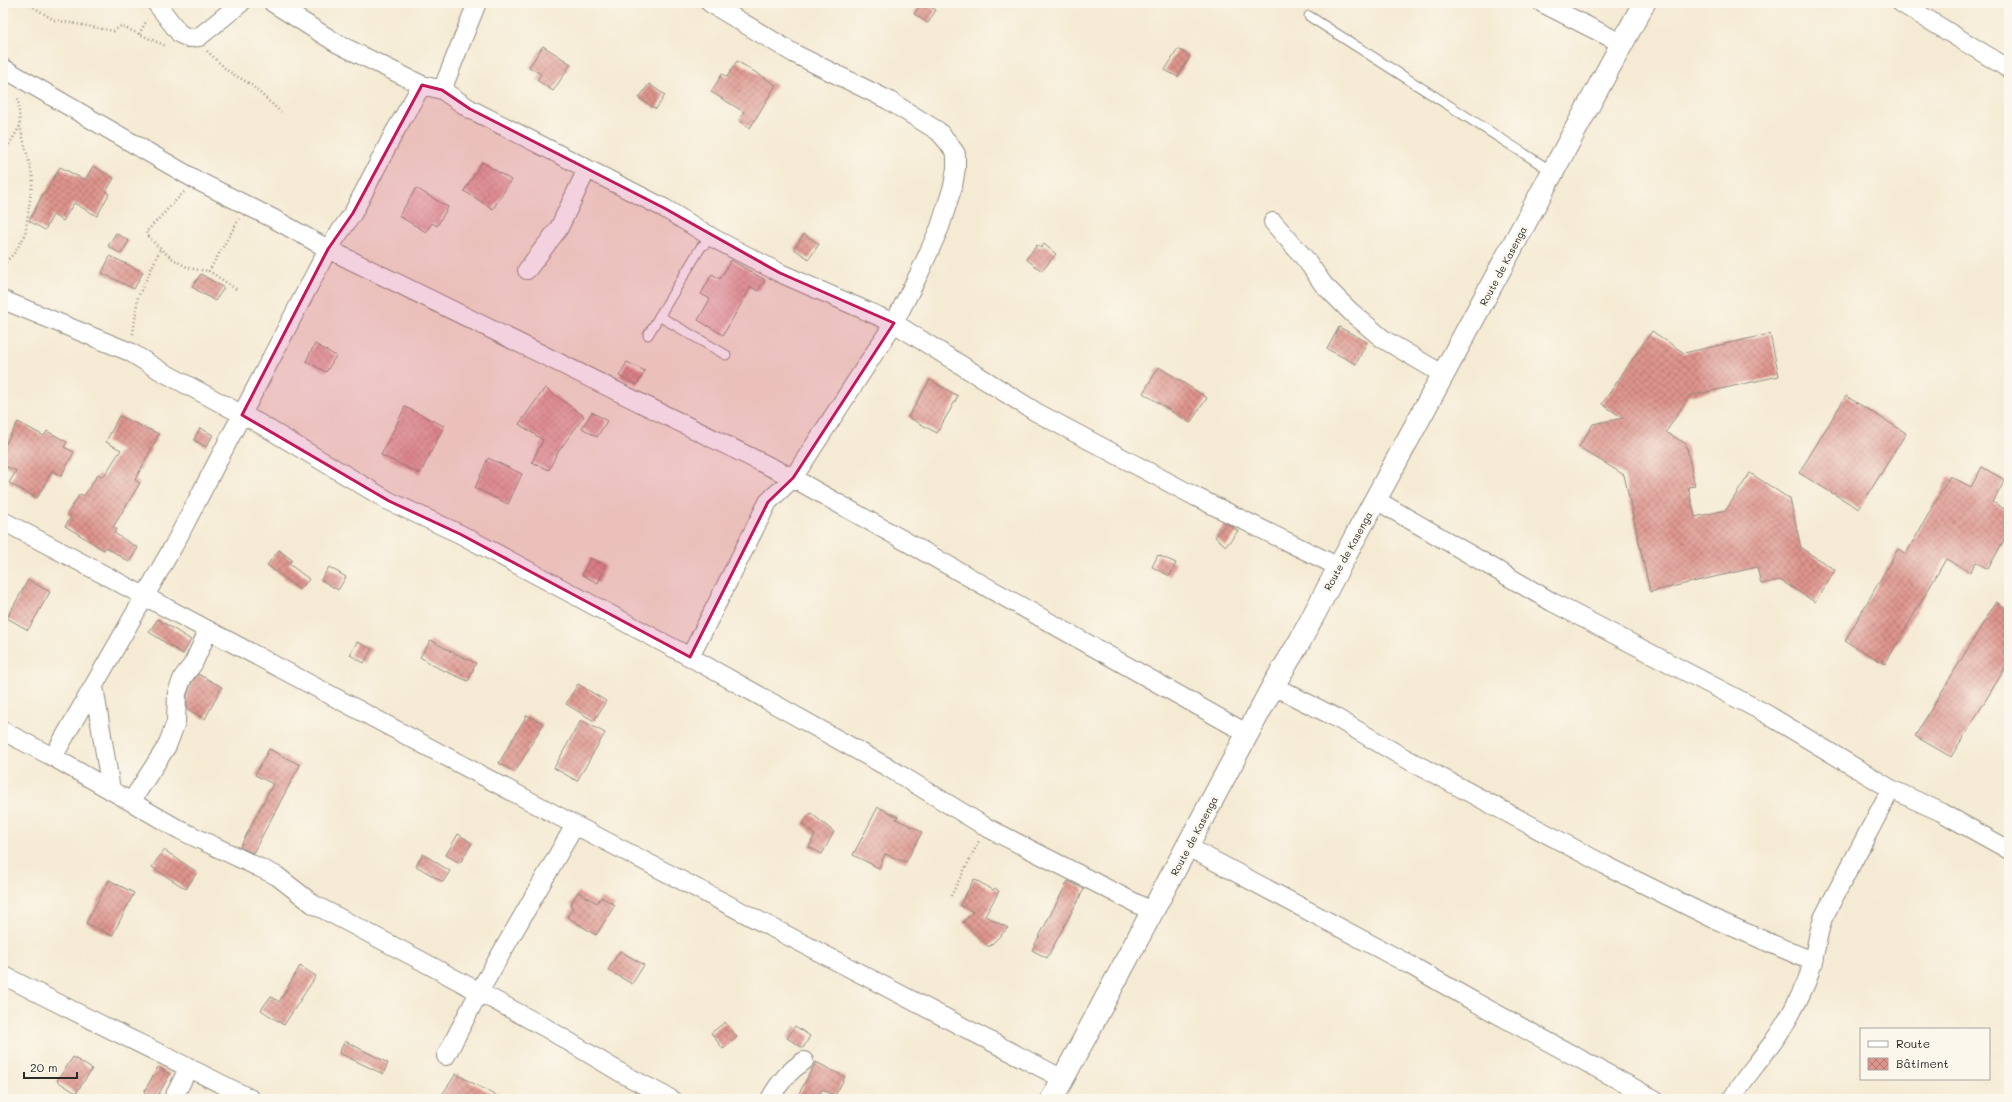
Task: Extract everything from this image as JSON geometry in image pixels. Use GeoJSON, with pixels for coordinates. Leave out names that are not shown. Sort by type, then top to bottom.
{"type":"FeatureCollection","features":[{"type":"Feature","properties":{"kind":"highway","name":"Route de Kasenga"},"geometry":{"type":"LineString","coordinates":[[1052,1099],[1644,3]]}},
{"type":"Feature","properties":{"kind":"street"},"geometry":{"type":"LineString","coordinates":[[156,3],[180,34],[188,38],[199,36],[241,3]]}},
{"type":"Feature","properties":{"kind":"street"},"geometry":{"type":"LineString","coordinates":[[273,3],[338,44],[422,85],[442,90],[470,109],[664,208],[713,238],[780,273],[894,323],[1036,412],[1196,496],[1339,567]]}},
{"type":"Feature","properties":{"kind":"street"},"geometry":{"type":"LineString","coordinates":[[442,90],[477,3]]}},
{"type":"Feature","properties":{"kind":"street"},"geometry":{"type":"LineString","coordinates":[[690,657],[768,502],[793,478],[894,323],[919,274],[940,227],[953,186],[956,168],[956,154],[948,141],[938,131],[888,100],[795,54],[735,9],[710,3]]}},
{"type":"Feature","properties":{"kind":"street"},"geometry":{"type":"LineString","coordinates":[[1542,3],[1623,44]]}},
{"type":"Feature","properties":{"kind":"street"},"geometry":{"type":"LineString","coordinates":[[1901,3],[2009,69]]}},
{"type":"Feature","properties":{"kind":"street"},"geometry":{"type":"LineString","coordinates":[[11,72],[196,180],[328,249],[793,478],[1248,734]]}},
{"type":"Feature","properties":{"kind":"street"},"geometry":{"type":"LineString","coordinates":[[53,757],[174,545],[328,249],[353,213],[394,133],[422,85]]}},
{"type":"Feature","properties":{"kind":"street"},"geometry":{"type":"LineString","coordinates":[[527,270],[559,228],[587,169]]}},
{"type":"Feature","properties":{"kind":"street"},"geometry":{"type":"LineString","coordinates":[[1273,222],[1307,261],[1323,284],[1351,312],[1383,339],[1444,375]]}},
{"type":"Feature","properties":{"kind":"street"},"geometry":{"type":"LineString","coordinates":[[3,300],[130,352],[159,370],[242,415],[389,500],[460,534],[690,657],[889,768],[986,827],[1153,912]]}},
{"type":"Feature","properties":{"kind":"street"},"geometry":{"type":"LineString","coordinates":[[1376,500],[1552,602],[1763,712],[1891,789],[1941,812],[2009,850]]}},
{"type":"Feature","properties":{"kind":"street"},"geometry":{"type":"LineString","coordinates":[[3,521],[575,825],[1063,1079]]}},
{"type":"Feature","properties":{"kind":"street"},"geometry":{"type":"LineString","coordinates":[[132,802],[167,746],[176,722],[177,693],[183,676],[193,664],[208,631]]}},
{"type":"Feature","properties":{"kind":"street"},"geometry":{"type":"LineString","coordinates":[[1274,686],[1332,716],[1401,756],[1605,865],[1712,918],[1814,962]]}},
{"type":"Feature","properties":{"kind":"street"},"geometry":{"type":"LineString","coordinates":[[94,687],[111,790]]}},
{"type":"Feature","properties":{"kind":"street"},"geometry":{"type":"LineString","coordinates":[[3,730],[180,830],[277,876],[313,904],[479,992],[629,1078],[671,1099]]}},
{"type":"Feature","properties":{"kind":"street"},"geometry":{"type":"LineString","coordinates":[[1732,1099],[1740,1084],[1765,1054],[1806,984],[1814,962],[1817,937],[1823,918],[1891,789]]}},
{"type":"Feature","properties":{"kind":"street"},"geometry":{"type":"LineString","coordinates":[[446,1056],[479,992],[575,825]]}},
{"type":"Feature","properties":{"kind":"street"},"geometry":{"type":"LineString","coordinates":[[1188,847],[1410,965],[1473,1002],[1654,1099]]}},
{"type":"Feature","properties":{"kind":"street"},"geometry":{"type":"LineString","coordinates":[[3,974],[104,1027],[189,1067],[251,1099]]}},
{"type":"Feature","properties":{"kind":"street"},"geometry":{"type":"LineString","coordinates":[[770,1099],[785,1078],[795,1067],[804,1061]]}},
{"type":"Feature","properties":{"kind":"street"},"geometry":{"type":"LineString","coordinates":[[173,1099],[189,1067]]}},
{"type":"Feature","properties":{"kind":"lane"},"geometry":{"type":"LineString","coordinates":[[1309,16],[1553,172]]}},
{"type":"Feature","properties":{"kind":"lane"},"geometry":{"type":"LineString","coordinates":[[648,335],[701,247],[713,238]]}},
{"type":"Feature","properties":{"kind":"lane"},"geometry":{"type":"LineString","coordinates":[[659,316],[726,355]]}},
{"type":"Feature","properties":{"kind":"path"},"geometry":{"type":"LineString","coordinates":[[27,3],[54,20],[114,31],[121,26],[170,47]]}},
{"type":"Feature","properties":{"kind":"path"},"geometry":{"type":"LineString","coordinates":[[199,36],[200,42],[212,57],[228,71],[250,84],[281,112]]}},
{"type":"Feature","properties":{"kind":"path"},"geometry":{"type":"LineString","coordinates":[[3,265],[16,251],[24,235],[33,178],[20,126],[11,72]]}},
{"type":"Feature","properties":{"kind":"path"},"geometry":{"type":"LineString","coordinates":[[3,155],[20,126]]}},
{"type":"Feature","properties":{"kind":"path"},"geometry":{"type":"LineString","coordinates":[[196,180],[146,232],[149,238],[160,250],[190,268],[209,271],[236,288]]}},
{"type":"Feature","properties":{"kind":"path"},"geometry":{"type":"LineString","coordinates":[[209,271],[239,218],[244,205]]}},
{"type":"Feature","properties":{"kind":"path"},"geometry":{"type":"LineString","coordinates":[[130,352],[138,297],[160,250]]}},
{"type":"Feature","properties":{"kind":"path"},"geometry":{"type":"LineString","coordinates":[[951,896],[986,827]]}},
{"type":"Feature","properties":{"kind":"highlighted area"},"geometry":{"type":"Polygon","coordinates":[[[422,85],[442,90],[470,109],[664,208],[780,273],[894,323],[793,478],[768,502],[690,657],[460,534],[389,501],[242,415],[328,249],[353,213],[422,85]]]}},
{"type":"Feature","properties":{"kind":"building"},"geometry":{"type":"Polygon","coordinates":[[[921,3],[925,3],[936,10],[928,23],[914,14],[921,3]]]}},
{"type":"Feature","properties":{"kind":"building"},"geometry":{"type":"Polygon","coordinates":[[[543,46],[571,64],[553,91],[537,80],[541,74],[529,67],[543,46]]]}},
{"type":"Feature","properties":{"kind":"building"},"geometry":{"type":"Polygon","coordinates":[[[1178,49],[1190,56],[1178,77],[1165,70],[1178,49]]]}},
{"type":"Feature","properties":{"kind":"building"},"geometry":{"type":"Polygon","coordinates":[[[737,61],[776,85],[750,128],[739,120],[744,112],[711,92],[722,74],[727,77],[737,61]]]}},
{"type":"Feature","properties":{"kind":"building"},"geometry":{"type":"Polygon","coordinates":[[[649,84],[665,95],[656,109],[639,98],[649,84]]]}},
{"type":"Feature","properties":{"kind":"building"},"geometry":{"type":"Polygon","coordinates":[[[482,162],[511,180],[493,209],[464,191],[482,162]]]}},
{"type":"Feature","properties":{"kind":"building"},"geometry":{"type":"Polygon","coordinates":[[[93,166],[114,178],[106,192],[109,194],[97,216],[74,203],[63,221],[53,215],[45,230],[29,221],[44,192],[45,193],[60,167],[85,180],[93,166]]]}},
{"type":"Feature","properties":{"kind":"building"},"geometry":{"type":"Polygon","coordinates":[[[416,188],[448,207],[437,226],[432,223],[426,232],[399,216],[416,188]]]}},
{"type":"Feature","properties":{"kind":"building"},"geometry":{"type":"Polygon","coordinates":[[[116,233],[129,241],[121,254],[108,246],[116,233]]]}},
{"type":"Feature","properties":{"kind":"building"},"geometry":{"type":"Polygon","coordinates":[[[804,234],[819,244],[809,259],[794,249],[804,234]]]}},
{"type":"Feature","properties":{"kind":"building"},"geometry":{"type":"Polygon","coordinates":[[[1044,244],[1056,254],[1042,271],[1026,259],[1037,245],[1041,248],[1044,244]]]}},
{"type":"Feature","properties":{"kind":"building"},"geometry":{"type":"Polygon","coordinates":[[[110,256],[143,272],[134,289],[102,273],[110,256]]]}},
{"type":"Feature","properties":{"kind":"building"},"geometry":{"type":"Polygon","coordinates":[[[731,260],[765,280],[758,291],[751,287],[723,335],[698,320],[710,299],[701,294],[712,274],[720,279],[731,260]]]}},
{"type":"Feature","properties":{"kind":"building"},"geometry":{"type":"Polygon","coordinates":[[[201,274],[224,288],[215,301],[192,287],[201,274]]]}},
{"type":"Feature","properties":{"kind":"building"},"geometry":{"type":"Polygon","coordinates":[[[1339,327],[1367,342],[1356,364],[1327,349],[1339,327]]]}},
{"type":"Feature","properties":{"kind":"building"},"geometry":{"type":"Polygon","coordinates":[[[1652,331],[1684,353],[1770,334],[1779,376],[1689,396],[1666,432],[1686,444],[1695,486],[1688,487],[1695,517],[1726,510],[1750,473],[1790,499],[1801,548],[1835,570],[1815,602],[1780,580],[1761,584],[1757,567],[1650,592],[1624,475],[1579,447],[1593,424],[1623,418],[1602,404],[1652,331]]]}},
{"type":"Feature","properties":{"kind":"building"},"geometry":{"type":"Polygon","coordinates":[[[315,344],[336,356],[326,372],[306,361],[315,344]]]}},
{"type":"Feature","properties":{"kind":"building"},"geometry":{"type":"Polygon","coordinates":[[[627,362],[645,371],[637,385],[619,376],[627,362]]]}},
{"type":"Feature","properties":{"kind":"building"},"geometry":{"type":"Polygon","coordinates":[[[1159,367],[1207,398],[1190,423],[1143,393],[1159,367]]]}},
{"type":"Feature","properties":{"kind":"building"},"geometry":{"type":"Polygon","coordinates":[[[930,380],[958,396],[937,433],[908,417],[930,380]]]}},
{"type":"Feature","properties":{"kind":"building"},"geometry":{"type":"Polygon","coordinates":[[[545,388],[584,416],[556,455],[549,470],[532,462],[543,440],[519,424],[545,388]]]}},
{"type":"Feature","properties":{"kind":"building"},"geometry":{"type":"Polygon","coordinates":[[[1846,396],[1906,433],[1859,509],[1799,473],[1846,396]]]}},
{"type":"Feature","properties":{"kind":"building"},"geometry":{"type":"Polygon","coordinates":[[[405,407],[444,426],[420,474],[381,455],[405,407]]]}},
{"type":"Feature","properties":{"kind":"building"},"geometry":{"type":"Polygon","coordinates":[[[592,412],[607,421],[597,437],[582,428],[592,412]]]}},
{"type":"Feature","properties":{"kind":"building"},"geometry":{"type":"Polygon","coordinates":[[[119,416],[159,434],[135,480],[140,483],[113,527],[117,529],[114,533],[138,548],[129,562],[106,547],[104,550],[65,526],[71,517],[67,514],[80,494],[84,496],[98,474],[103,477],[121,450],[106,442],[119,416]]]}},
{"type":"Feature","properties":{"kind":"building"},"geometry":{"type":"Polygon","coordinates":[[[18,422],[44,436],[47,431],[67,442],[64,447],[74,452],[61,476],[52,471],[37,498],[9,483],[16,471],[3,465],[3,449],[18,422]]]}},
{"type":"Feature","properties":{"kind":"building"},"geometry":{"type":"Polygon","coordinates":[[[200,428],[213,435],[206,447],[194,440],[200,428]]]}},
{"type":"Feature","properties":{"kind":"building"},"geometry":{"type":"Polygon","coordinates":[[[488,458],[522,474],[508,504],[475,488],[488,458]]]}},
{"type":"Feature","properties":{"kind":"building"},"geometry":{"type":"Polygon","coordinates":[[[1982,467],[2005,480],[1993,502],[2009,512],[2009,531],[1988,569],[1976,562],[1970,572],[1946,559],[1885,664],[1845,641],[1898,549],[1906,554],[1950,476],[1971,487],[1982,467]]]}},
{"type":"Feature","properties":{"kind":"building"},"geometry":{"type":"Polygon","coordinates":[[[1226,523],[1238,531],[1226,546],[1215,537],[1226,523]]]}},
{"type":"Feature","properties":{"kind":"building"},"geometry":{"type":"Polygon","coordinates":[[[279,550],[292,560],[289,564],[309,579],[300,590],[267,565],[279,550]]]}},
{"type":"Feature","properties":{"kind":"building"},"geometry":{"type":"Polygon","coordinates":[[[1158,555],[1176,563],[1170,576],[1152,567],[1158,555]]]}},
{"type":"Feature","properties":{"kind":"building"},"geometry":{"type":"Polygon","coordinates":[[[590,558],[606,565],[598,583],[582,575],[590,558]]]}},
{"type":"Feature","properties":{"kind":"building"},"geometry":{"type":"Polygon","coordinates":[[[329,567],[346,577],[338,590],[321,580],[329,567]]]}},
{"type":"Feature","properties":{"kind":"building"},"geometry":{"type":"Polygon","coordinates":[[[28,580],[50,592],[28,630],[7,618],[28,580]]]}},
{"type":"Feature","properties":{"kind":"building"},"geometry":{"type":"Polygon","coordinates":[[[1996,602],[2009,610],[2009,662],[1951,757],[1915,736],[1996,602]]]}},
{"type":"Feature","properties":{"kind":"building"},"geometry":{"type":"Polygon","coordinates":[[[158,619],[191,640],[183,654],[149,632],[158,619]]]}},
{"type":"Feature","properties":{"kind":"building"},"geometry":{"type":"Polygon","coordinates":[[[431,640],[476,663],[468,681],[438,668],[420,657],[431,640]]]}},
{"type":"Feature","properties":{"kind":"building"},"geometry":{"type":"Polygon","coordinates":[[[357,642],[372,649],[364,663],[350,655],[357,642]]]}},
{"type":"Feature","properties":{"kind":"building"},"geometry":{"type":"Polygon","coordinates":[[[198,674],[222,687],[205,719],[187,709],[187,695],[192,682],[198,674]]]}},
{"type":"Feature","properties":{"kind":"building"},"geometry":{"type":"Polygon","coordinates":[[[578,684],[606,701],[594,721],[566,704],[578,684]]]}},
{"type":"Feature","properties":{"kind":"building"},"geometry":{"type":"Polygon","coordinates":[[[527,715],[543,724],[515,772],[499,763],[527,715]]]}},
{"type":"Feature","properties":{"kind":"building"},"geometry":{"type":"Polygon","coordinates":[[[581,720],[605,733],[577,781],[554,768],[581,720]]]}},
{"type":"Feature","properties":{"kind":"building"},"geometry":{"type":"Polygon","coordinates":[[[269,749],[300,765],[253,853],[240,847],[273,784],[255,775],[269,749]]]}},
{"type":"Feature","properties":{"kind":"building"},"geometry":{"type":"Polygon","coordinates":[[[878,807],[898,817],[896,819],[922,832],[906,862],[885,854],[879,868],[853,855],[878,807]]]}},
{"type":"Feature","properties":{"kind":"building"},"geometry":{"type":"Polygon","coordinates":[[[811,813],[834,832],[822,854],[809,847],[815,835],[802,824],[811,813]]]}},
{"type":"Feature","properties":{"kind":"building"},"geometry":{"type":"Polygon","coordinates":[[[458,834],[472,843],[460,863],[446,855],[458,834]]]}},
{"type":"Feature","properties":{"kind":"building"},"geometry":{"type":"Polygon","coordinates":[[[164,850],[197,872],[186,889],[152,867],[164,850]]]}},
{"type":"Feature","properties":{"kind":"building"},"geometry":{"type":"Polygon","coordinates":[[[423,854],[450,871],[443,882],[416,866],[423,854]]]}},
{"type":"Feature","properties":{"kind":"building"},"geometry":{"type":"Polygon","coordinates":[[[974,879],[993,890],[995,888],[999,891],[985,916],[1008,928],[989,947],[963,922],[973,912],[960,905],[974,879]]]}},
{"type":"Feature","properties":{"kind":"building"},"geometry":{"type":"Polygon","coordinates":[[[109,880],[134,893],[112,936],[86,923],[109,880]]]}},
{"type":"Feature","properties":{"kind":"building"},"geometry":{"type":"Polygon","coordinates":[[[1068,881],[1084,889],[1047,958],[1032,950],[1068,881]]]}},
{"type":"Feature","properties":{"kind":"building"},"geometry":{"type":"Polygon","coordinates":[[[578,892],[597,903],[601,897],[615,905],[596,935],[567,917],[573,907],[570,905],[578,892]]]}},
{"type":"Feature","properties":{"kind":"building"},"geometry":{"type":"Polygon","coordinates":[[[620,951],[644,965],[632,984],[608,970],[620,951]]]}},
{"type":"Feature","properties":{"kind":"building"},"geometry":{"type":"Polygon","coordinates":[[[300,966],[316,976],[284,1025],[261,1010],[271,996],[279,1002],[300,966]]]}},
{"type":"Feature","properties":{"kind":"building"},"geometry":{"type":"Polygon","coordinates":[[[725,1022],[737,1037],[723,1049],[711,1033],[725,1022]]]}},
{"type":"Feature","properties":{"kind":"building"},"geometry":{"type":"Polygon","coordinates":[[[795,1026],[810,1036],[803,1048],[787,1038],[795,1026]]]}},
{"type":"Feature","properties":{"kind":"building"},"geometry":{"type":"Polygon","coordinates":[[[345,1041],[388,1063],[383,1074],[339,1053],[345,1041]]]}},
{"type":"Feature","properties":{"kind":"building"},"geometry":{"type":"Polygon","coordinates":[[[73,1057],[92,1069],[76,1093],[57,1081],[73,1057]]]}},
{"type":"Feature","properties":{"kind":"building"},"geometry":{"type":"Polygon","coordinates":[[[816,1062],[845,1077],[835,1096],[822,1089],[817,1099],[796,1099],[816,1062]]]}},
{"type":"Feature","properties":{"kind":"building"},"geometry":{"type":"Polygon","coordinates":[[[158,1067],[170,1074],[156,1099],[144,1092],[158,1067]]]}},
{"type":"Feature","properties":{"kind":"building"},"geometry":{"type":"Polygon","coordinates":[[[456,1074],[502,1099],[439,1099],[456,1074]]]}}]}
